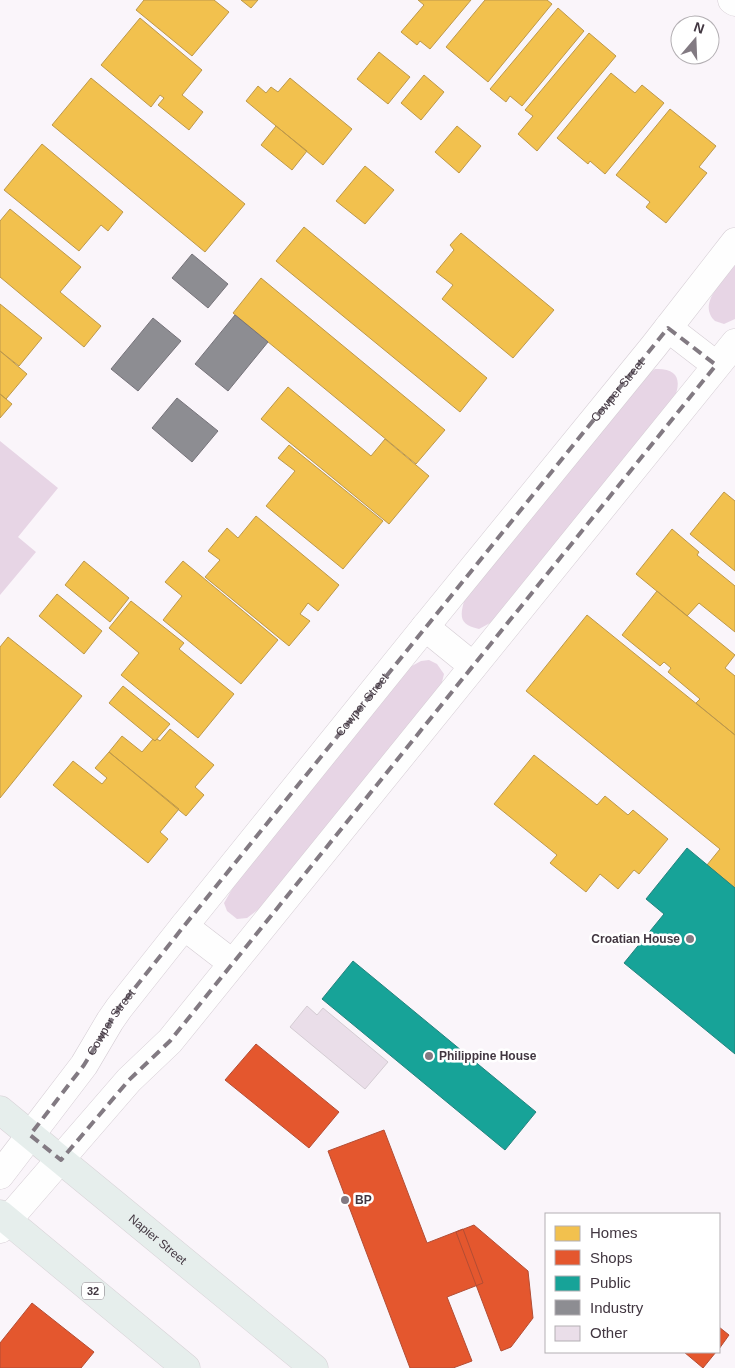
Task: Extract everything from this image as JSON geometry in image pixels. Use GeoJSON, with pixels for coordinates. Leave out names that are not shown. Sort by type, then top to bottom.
{"type":"FeatureCollection","features":[{"type":"Feature","properties":{"kind":"main road","name":"Napier Street"},"geometry":{"type":"LineString","coordinates":[[0,1110],[314,1368]]}},
{"type":"Feature","properties":{"kind":"main road","name":"32"},"geometry":{"type":"LineString","coordinates":[[2,1221],[186,1368]]}},
{"type":"Feature","properties":{"kind":"street","name":"Cowper Street"},"geometry":{"type":"LineString","coordinates":[[0,1175],[84,1065],[110,1021],[184,926],[668,328],[735,242]]}},
{"type":"Feature","properties":{"kind":"street"},"geometry":{"type":"LineString","coordinates":[[668,328],[716,365]]}},
{"type":"Feature","properties":{"kind":"street"},"geometry":{"type":"LineString","coordinates":[[2,1221],[61,1160],[129,1080],[170,1041],[735,343]]}},
{"type":"Feature","properties":{"kind":"street"},"geometry":{"type":"LineString","coordinates":[[425,626],[473,666]]}},
{"type":"Feature","properties":{"kind":"street"},"geometry":{"type":"LineString","coordinates":[[184,926],[232,964]]}},
{"type":"Feature","properties":{"kind":"highlighted area"},"geometry":{"type":"Polygon","coordinates":[[[668,328],[716,365],[170,1041],[129,1080],[61,1160],[30,1135],[84,1065],[119,1008],[668,328]]]}},
{"type":"Feature","properties":{"kind":"shaded area"},"geometry":{"type":"Polygon","coordinates":[[[735,265],[735,319],[724,324],[715,321],[711,317],[710,302],[716,288],[735,265]]]}},
{"type":"Feature","properties":{"kind":"shaded area"},"geometry":{"type":"Polygon","coordinates":[[[655,369],[669,371],[676,376],[678,386],[674,399],[496,617],[479,629],[467,625],[462,618],[465,598],[645,377],[655,369]]]}},
{"type":"Feature","properties":{"kind":"shaded area"},"geometry":{"type":"Polygon","coordinates":[[[0,441],[58,488],[18,537],[36,552],[0,595],[0,441]]]}},
{"type":"Feature","properties":{"kind":"shaded area"},"geometry":{"type":"Polygon","coordinates":[[[429,660],[437,664],[444,674],[441,686],[259,909],[247,918],[237,919],[227,911],[224,903],[235,884],[410,667],[421,661],[429,660]]]}},
{"type":"Feature","properties":{"kind":"building: Homes"},"geometry":{"type":"Polygon","coordinates":[[[144,0],[214,0],[229,12],[192,56],[136,10],[144,0]]]}},
{"type":"Feature","properties":{"kind":"building: Homes"},"geometry":{"type":"Polygon","coordinates":[[[241,0],[258,0],[251,8],[241,0]]]}},
{"type":"Feature","properties":{"kind":"building: Homes"},"geometry":{"type":"Polygon","coordinates":[[[418,0],[471,0],[430,49],[420,41],[417,45],[401,32],[424,5],[418,0]]]}},
{"type":"Feature","properties":{"kind":"building: Homes"},"geometry":{"type":"Polygon","coordinates":[[[485,0],[547,0],[552,4],[488,82],[446,47],[485,0]]]}},
{"type":"Feature","properties":{"kind":"building: Homes"},"geometry":{"type":"Polygon","coordinates":[[[558,8],[584,31],[522,106],[510,96],[506,102],[490,89],[558,8]]]}},
{"type":"Feature","properties":{"kind":"building: Homes"},"geometry":{"type":"Polygon","coordinates":[[[140,18],[202,70],[182,95],[203,112],[189,130],[158,105],[164,98],[160,95],[151,107],[101,65],[140,18]]]}},
{"type":"Feature","properties":{"kind":"building: Homes"},"geometry":{"type":"Polygon","coordinates":[[[589,33],[616,56],[537,151],[518,134],[533,116],[525,110],[589,33]]]}},
{"type":"Feature","properties":{"kind":"building: Homes"},"geometry":{"type":"Polygon","coordinates":[[[379,52],[410,77],[388,104],[357,79],[379,52]]]}},
{"type":"Feature","properties":{"kind":"building: Homes"},"geometry":{"type":"Polygon","coordinates":[[[611,73],[635,93],[642,85],[664,103],[605,174],[590,161],[588,164],[557,138],[611,73]]]}},
{"type":"Feature","properties":{"kind":"building: Homes"},"geometry":{"type":"Polygon","coordinates":[[[424,75],[444,92],[421,120],[401,103],[424,75]]]}},
{"type":"Feature","properties":{"kind":"building: Homes"},"geometry":{"type":"Polygon","coordinates":[[[91,78],[245,204],[205,252],[52,125],[91,78]]]}},
{"type":"Feature","properties":{"kind":"building: Homes"},"geometry":{"type":"Polygon","coordinates":[[[290,78],[352,129],[323,165],[246,101],[258,86],[266,93],[271,87],[278,92],[290,78]]]}},
{"type":"Feature","properties":{"kind":"building: Homes"},"geometry":{"type":"Polygon","coordinates":[[[670,109],[716,146],[699,167],[707,173],[666,223],[646,207],[650,202],[616,175],[670,109]]]}},
{"type":"Feature","properties":{"kind":"building: Homes"},"geometry":{"type":"Polygon","coordinates":[[[276,126],[307,151],[292,170],[261,145],[276,126]]]}},
{"type":"Feature","properties":{"kind":"building: Homes"},"geometry":{"type":"Polygon","coordinates":[[[457,126],[481,146],[459,173],[435,152],[457,126]]]}},
{"type":"Feature","properties":{"kind":"building: Homes"},"geometry":{"type":"Polygon","coordinates":[[[42,144],[123,212],[108,231],[101,225],[79,251],[4,190],[42,144]]]}},
{"type":"Feature","properties":{"kind":"building: Homes"},"geometry":{"type":"Polygon","coordinates":[[[365,166],[394,190],[365,224],[336,201],[365,166]]]}},
{"type":"Feature","properties":{"kind":"building: Homes"},"geometry":{"type":"Polygon","coordinates":[[[10,209],[81,267],[60,292],[101,326],[84,347],[0,277],[0,221],[10,209]]]}},
{"type":"Feature","properties":{"kind":"building: Homes"},"geometry":{"type":"Polygon","coordinates":[[[304,227],[487,378],[460,412],[276,261],[304,227]]]}},
{"type":"Feature","properties":{"kind":"building: Homes"},"geometry":{"type":"Polygon","coordinates":[[[461,233],[554,310],[513,358],[442,299],[453,285],[436,272],[454,250],[450,245],[461,233]]]}},
{"type":"Feature","properties":{"kind":"building: Homes"},"geometry":{"type":"Polygon","coordinates":[[[261,278],[445,430],[416,464],[233,313],[261,278]]]}},
{"type":"Feature","properties":{"kind":"building: Homes"},"geometry":{"type":"Polygon","coordinates":[[[0,304],[42,338],[19,366],[0,351],[0,304]]]}},
{"type":"Feature","properties":{"kind":"building: Homes"},"geometry":{"type":"Polygon","coordinates":[[[0,351],[27,374],[6,399],[0,394],[0,351]]]}},
{"type":"Feature","properties":{"kind":"building: Homes"},"geometry":{"type":"Polygon","coordinates":[[[288,387],[371,456],[385,439],[429,476],[389,524],[261,419],[288,387]]]}},
{"type":"Feature","properties":{"kind":"building: Homes"},"geometry":{"type":"Polygon","coordinates":[[[0,394],[12,404],[0,418],[0,394]]]}},
{"type":"Feature","properties":{"kind":"building: Homes"},"geometry":{"type":"Polygon","coordinates":[[[289,445],[383,521],[343,569],[266,506],[295,471],[278,458],[289,445]]]}},
{"type":"Feature","properties":{"kind":"building: Homes"},"geometry":{"type":"Polygon","coordinates":[[[724,492],[735,501],[735,571],[690,534],[724,492]]]}},
{"type":"Feature","properties":{"kind":"building: Homes"},"geometry":{"type":"Polygon","coordinates":[[[256,516],[339,585],[318,611],[308,603],[300,614],[310,621],[289,646],[205,577],[220,560],[208,551],[227,528],[238,538],[256,516]]]}},
{"type":"Feature","properties":{"kind":"building: Homes"},"geometry":{"type":"Polygon","coordinates":[[[672,529],[699,552],[697,555],[735,586],[735,632],[699,603],[687,616],[636,574],[672,529]]]}},
{"type":"Feature","properties":{"kind":"building: Homes"},"geometry":{"type":"Polygon","coordinates":[[[84,561],[129,598],[110,622],[65,585],[84,561]]]}},
{"type":"Feature","properties":{"kind":"building: Homes"},"geometry":{"type":"Polygon","coordinates":[[[183,561],[278,640],[241,684],[163,620],[182,596],[165,582],[183,561]]]}},
{"type":"Feature","properties":{"kind":"building: Homes"},"geometry":{"type":"Polygon","coordinates":[[[657,591],[735,655],[725,668],[735,676],[735,735],[696,703],[700,699],[668,672],[671,668],[664,662],[660,666],[622,635],[657,591]]]}},
{"type":"Feature","properties":{"kind":"building: Homes"},"geometry":{"type":"Polygon","coordinates":[[[57,594],[102,631],[84,654],[39,616],[57,594]]]}},
{"type":"Feature","properties":{"kind":"building: Homes"},"geometry":{"type":"Polygon","coordinates":[[[131,601],[184,643],[179,649],[234,694],[198,738],[121,675],[139,653],[109,628],[131,601]]]}},
{"type":"Feature","properties":{"kind":"building: Homes"},"geometry":{"type":"Polygon","coordinates":[[[587,615],[735,735],[735,888],[707,865],[720,849],[526,691],[587,615]]]}},
{"type":"Feature","properties":{"kind":"building: Homes"},"geometry":{"type":"Polygon","coordinates":[[[8,637],[82,696],[0,798],[0,647],[8,637]]]}},
{"type":"Feature","properties":{"kind":"building: Homes"},"geometry":{"type":"Polygon","coordinates":[[[123,686],[170,724],[155,741],[109,703],[123,686]]]}},
{"type":"Feature","properties":{"kind":"building: Homes"},"geometry":{"type":"Polygon","coordinates":[[[170,729],[214,765],[195,787],[204,795],[186,816],[109,752],[122,736],[142,752],[153,739],[160,741],[170,729]]]}},
{"type":"Feature","properties":{"kind":"building: Homes"},"geometry":{"type":"Polygon","coordinates":[[[109,752],[179,809],[160,832],[168,839],[148,863],[53,785],[73,761],[102,784],[107,778],[95,768],[109,752]]]}},
{"type":"Feature","properties":{"kind":"building: Homes"},"geometry":{"type":"Polygon","coordinates":[[[534,755],[597,805],[605,796],[628,815],[633,810],[668,839],[639,874],[634,870],[618,889],[600,874],[586,892],[550,863],[557,855],[494,804],[534,755]]]}},
{"type":"Feature","properties":{"kind":"building: Shops"},"geometry":{"type":"Polygon","coordinates":[[[256,1044],[339,1112],[309,1148],[225,1080],[256,1044]]]}},
{"type":"Feature","properties":{"kind":"building: Shops"},"geometry":{"type":"Polygon","coordinates":[[[384,1130],[427,1243],[463,1229],[483,1283],[447,1297],[472,1361],[453,1368],[410,1368],[328,1151],[384,1130]]]}},
{"type":"Feature","properties":{"kind":"building: Shops"},"geometry":{"type":"Polygon","coordinates":[[[474,1225],[528,1271],[533,1318],[511,1347],[501,1351],[456,1232],[474,1225]]]}},
{"type":"Feature","properties":{"kind":"building: Shops"},"geometry":{"type":"Polygon","coordinates":[[[32,1303],[94,1352],[81,1368],[0,1368],[0,1343],[32,1303]]]}},
{"type":"Feature","properties":{"kind":"building: Shops"},"geometry":{"type":"Polygon","coordinates":[[[720,1328],[729,1335],[720,1348],[720,1328]]]}},
{"type":"Feature","properties":{"kind":"building: Shops"},"geometry":{"type":"Polygon","coordinates":[[[685,1353],[715,1353],[703,1368],[685,1353]]]}},
{"type":"Feature","properties":{"kind":"building: Public","name":"Croatian House"},"geometry":{"type":"Polygon","coordinates":[[[687,848],[735,888],[735,1054],[624,963],[664,914],[646,899],[687,848]]]}},
{"type":"Feature","properties":{"kind":"building: Public","name":"Philippine House"},"geometry":{"type":"Polygon","coordinates":[[[353,961],[536,1112],[505,1150],[322,999],[353,961]]]}},
{"type":"Feature","properties":{"kind":"building: Industry"},"geometry":{"type":"Polygon","coordinates":[[[192,254],[228,284],[208,308],[172,278],[192,254]]]}},
{"type":"Feature","properties":{"kind":"building: Industry"},"geometry":{"type":"Polygon","coordinates":[[[235,315],[268,342],[228,391],[195,364],[235,315]]]}},
{"type":"Feature","properties":{"kind":"building: Industry"},"geometry":{"type":"Polygon","coordinates":[[[153,318],[181,341],[138,391],[111,369],[153,318]]]}},
{"type":"Feature","properties":{"kind":"building: Industry"},"geometry":{"type":"Polygon","coordinates":[[[177,398],[218,431],[192,462],[152,428],[177,398]]]}},
{"type":"Feature","properties":{"kind":"building: Other"},"geometry":{"type":"Polygon","coordinates":[[[307,1006],[317,1015],[323,1008],[388,1062],[365,1089],[290,1027],[307,1006]]]}},
{"type":"Feature","properties":{"kind":"place","name":"Croatian House"},"geometry":{"type":"Point","coordinates":[690,939]}},
{"type":"Feature","properties":{"kind":"place","name":"Philippine House"},"geometry":{"type":"Point","coordinates":[429,1056]}},
{"type":"Feature","properties":{"kind":"place","name":"BP"},"geometry":{"type":"Point","coordinates":[345,1200]}}]}
